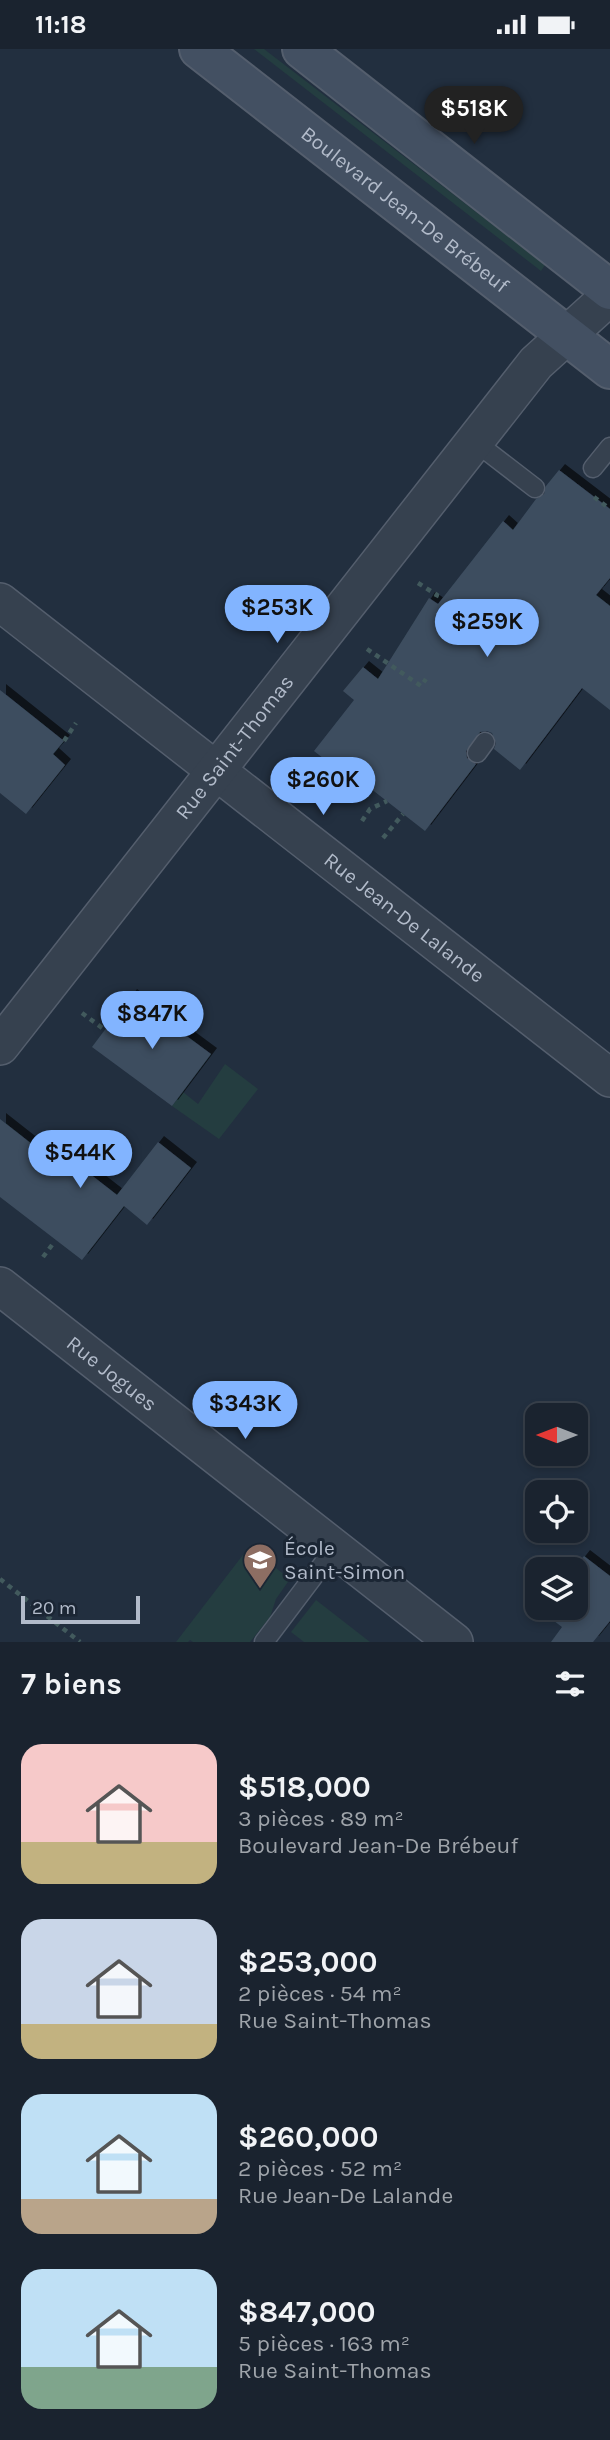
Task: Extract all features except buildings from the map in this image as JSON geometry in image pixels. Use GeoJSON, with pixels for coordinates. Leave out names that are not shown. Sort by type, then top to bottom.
{"type":"FeatureCollection","features":[{"type":"Feature","properties":{"kind":"main road","name":"Boulevard Jean-De Brébeuf"},"geometry":{"type":"LineString","coordinates":[[199,49],[610,369]]}},
{"type":"Feature","properties":{"kind":"main road"},"geometry":{"type":"LineString","coordinates":[[302,49],[610,290]]}},
{"type":"Feature","properties":{"kind":"street","name":"Rue Saint-Thomas"},"geometry":{"type":"LineString","coordinates":[[0,1046],[536,363],[610,296]]}},
{"type":"Feature","properties":{"kind":"street","name":"Rue Jean-De Lalande"},"geometry":{"type":"LineString","coordinates":[[0,601],[610,1078]]}},
{"type":"Feature","properties":{"kind":"street","name":"Rue Jogues"},"geometry":{"type":"LineString","coordinates":[[0,1286],[454,1642]]}},
{"type":"Feature","properties":{"kind":"lane"},"geometry":{"type":"LineString","coordinates":[[474,441],[535,488]]}},
{"type":"Feature","properties":{"kind":"lane"},"geometry":{"type":"LineString","coordinates":[[593,468],[610,447]]}},
{"type":"Feature","properties":{"kind":"lane"},"geometry":{"type":"LineString","coordinates":[[264,1642],[335,1548]]}},
{"type":"Feature","properties":{"kind":"path"},"geometry":{"type":"LineString","coordinates":[[588,492],[610,509]]}},
{"type":"Feature","properties":{"kind":"path"},"geometry":{"type":"LineString","coordinates":[[418,583],[437,595],[434,601]]}},
{"type":"Feature","properties":{"kind":"path"},"geometry":{"type":"LineString","coordinates":[[367,649],[421,686],[426,680]]}},
{"type":"Feature","properties":{"kind":"path"},"geometry":{"type":"LineString","coordinates":[[64,741],[76,723]]}},
{"type":"Feature","properties":{"kind":"path"},"geometry":{"type":"LineString","coordinates":[[362,821],[370,810],[387,801]]}},
{"type":"Feature","properties":{"kind":"path"},"geometry":{"type":"LineString","coordinates":[[383,838],[402,814]]}},
{"type":"Feature","properties":{"kind":"path"},"geometry":{"type":"LineString","coordinates":[[82,1013],[105,1030]]}},
{"type":"Feature","properties":{"kind":"path"},"geometry":{"type":"LineString","coordinates":[[43,1257],[52,1245]]}},
{"type":"Feature","properties":{"kind":"path"},"geometry":{"type":"LineString","coordinates":[[0,1579],[80,1642]]}},
{"type":"Feature","properties":{"kind":"green space"},"geometry":{"type":"Polygon","coordinates":[[[254,49],[264,49],[545,265],[541,271],[254,49]]]}},
{"type":"Feature","properties":{"kind":"green space"},"geometry":{"type":"Polygon","coordinates":[[[225,1064],[258,1089],[219,1139],[172,1106],[183,1092],[198,1104],[225,1064]]]}},
{"type":"Feature","properties":{"kind":"green space"},"geometry":{"type":"Polygon","coordinates":[[[249,1547],[290,1579],[276,1599],[270,1617],[250,1642],[176,1642],[249,1547]]]}},
{"type":"Feature","properties":{"kind":"green space"},"geometry":{"type":"Polygon","coordinates":[[[316,1600],[370,1642],[304,1642],[291,1632],[316,1600]]]}},
{"type":"Feature","properties":{"kind":"place","name":"École Saint-Simon"},"geometry":{"type":"Point","coordinates":[260,1590]}}]}
